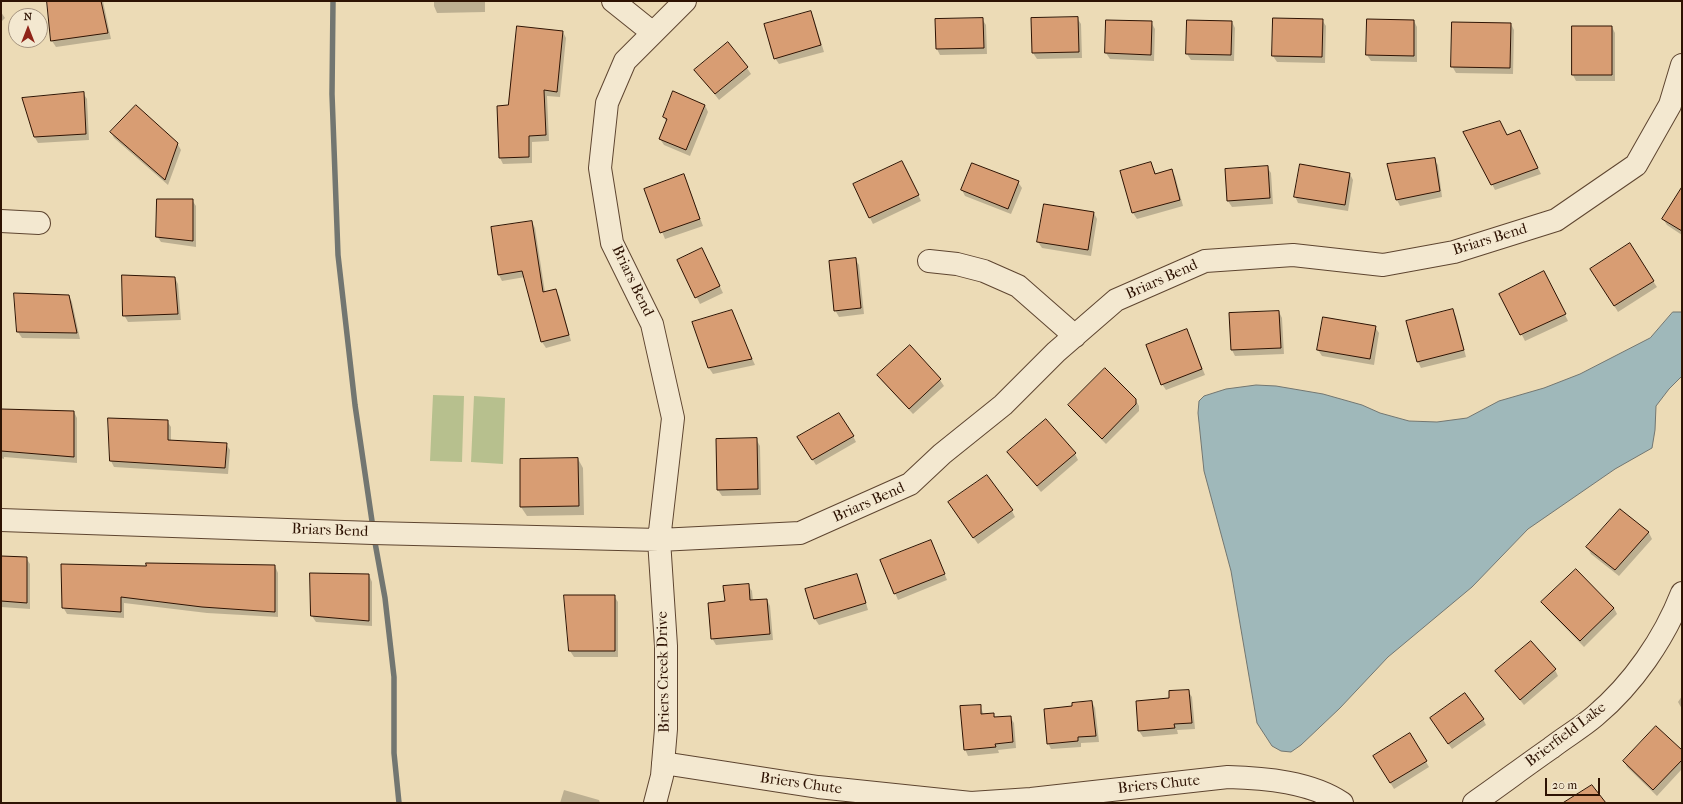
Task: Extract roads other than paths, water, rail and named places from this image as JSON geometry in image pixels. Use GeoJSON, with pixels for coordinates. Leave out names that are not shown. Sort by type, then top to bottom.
{"type":"FeatureCollection","features":[{"type":"Feature","properties":{"kind":"street"},"geometry":{"type":"LineString","coordinates":[[613,1],[653,33]]}},
{"type":"Feature","properties":{"kind":"street","name":"Briars Bend"},"geometry":{"type":"LineString","coordinates":[[660,540],[673,418],[652,324],[612,243],[600,168],[607,103],[625,61],[686,1]]}},
{"type":"Feature","properties":{"kind":"street","name":"Briars Bend"},"geometry":{"type":"LineString","coordinates":[[1,520],[660,540],[800,533],[910,484],[942,454],[1002,404],[1056,352],[1116,300],[1205,260],[1293,255],[1383,265],[1454,252],[1556,220],[1636,165],[1670,104],[1682,66]]}},
{"type":"Feature","properties":{"kind":"street"},"geometry":{"type":"LineString","coordinates":[[1,221],[39,223]]}},
{"type":"Feature","properties":{"kind":"street"},"geometry":{"type":"LineString","coordinates":[[929,260],[957,264],[984,271],[1018,286],[1075,336]]}},
{"type":"Feature","properties":{"kind":"street","name":"Briers Creek Drive"},"geometry":{"type":"LineString","coordinates":[[654,803],[662,776],[666,729],[666,646],[660,540]]}},
{"type":"Feature","properties":{"kind":"street","name":"Brierfield Lake"},"geometry":{"type":"LineString","coordinates":[[1474,803],[1595,716],[1615,697],[1634,676],[1650,654],[1664,630],[1682,592]]}},
{"type":"Feature","properties":{"kind":"street","name":"Briers Chute"},"geometry":{"type":"LineString","coordinates":[[663,763],[818,787],[971,803],[1031,799],[1228,778],[1256,778],[1283,782],[1310,789],[1336,799],[1342,803]]}},
{"type":"Feature","properties":{"kind":"water"},"geometry":{"type":"Polygon","coordinates":[[[1673,312],[1682,312],[1682,376],[1669,389],[1656,406],[1655,430],[1652,448],[1615,469],[1528,529],[1472,587],[1388,657],[1340,708],[1301,745],[1291,752],[1281,751],[1272,746],[1257,723],[1231,571],[1204,471],[1198,413],[1199,401],[1204,396],[1226,389],[1256,385],[1276,386],[1323,394],[1409,421],[1437,422],[1467,418],[1499,401],[1544,388],[1580,374],[1650,338],[1673,312]]]}},
{"type":"Feature","properties":{"kind":"waterway"},"geometry":{"type":"LineString","coordinates":[[333,1],[332,94],[338,255],[355,405],[373,528]]}},
{"type":"Feature","properties":{"kind":"waterway"},"geometry":{"type":"LineString","coordinates":[[374,537],[385,598],[394,677],[394,753],[399,803]]}}]}
